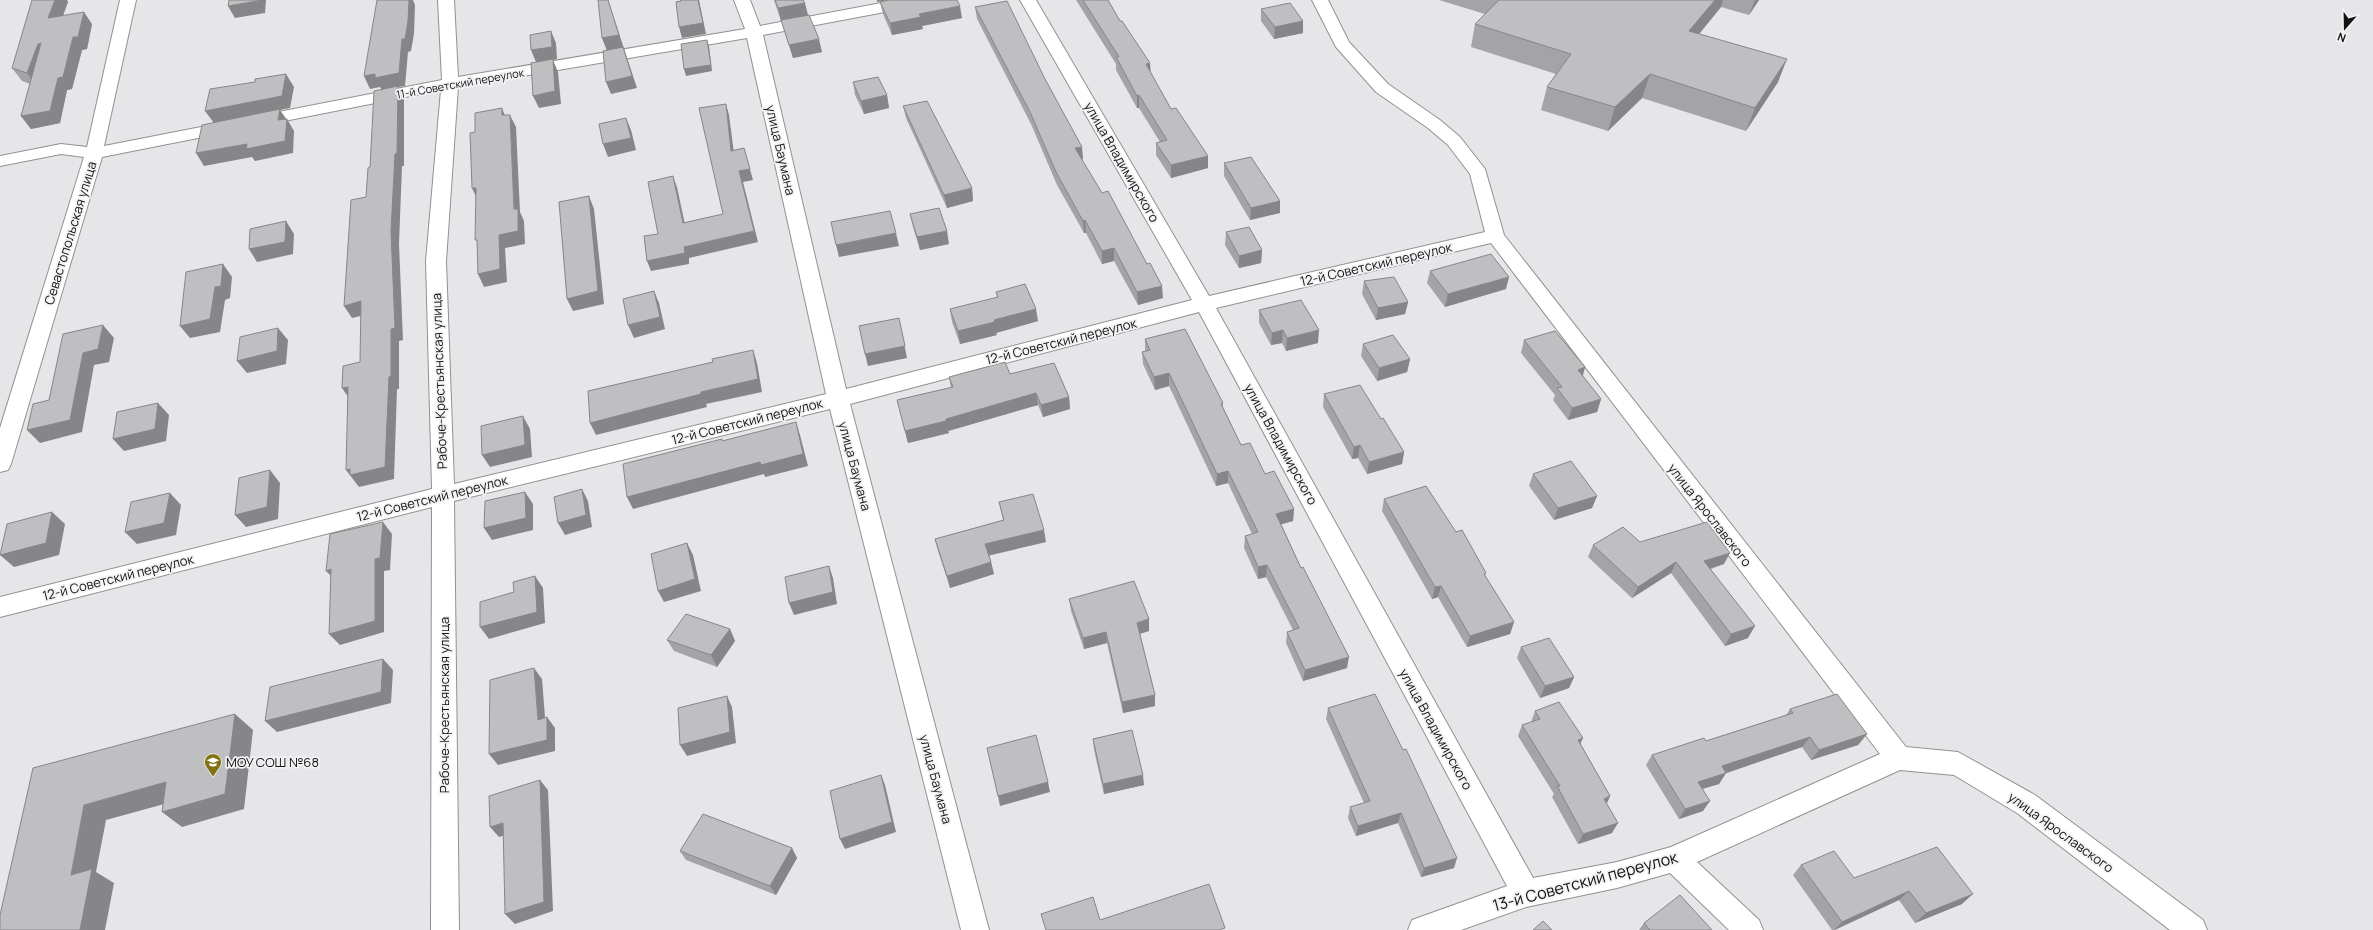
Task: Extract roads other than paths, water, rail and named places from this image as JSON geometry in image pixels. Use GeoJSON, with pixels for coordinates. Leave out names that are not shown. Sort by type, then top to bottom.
{"type":"FeatureCollection","features":[{"type":"Feature","properties":{"kind":"street","name":"Севастопольская улица"},"geometry":{"type":"LineString","coordinates":[[0,464],[94,153],[128,0]]}},
{"type":"Feature","properties":{"kind":"street","name":"Рабоче-Крестьянская улица"},"geometry":{"type":"LineString","coordinates":[[445,930],[443,495],[436,261],[450,84],[446,0]]}},
{"type":"Feature","properties":{"kind":"street","name":"улица Баумана"},"geometry":{"type":"LineString","coordinates":[[742,0],[754,32],[838,399],[975,930]]}},
{"type":"Feature","properties":{"kind":"street","name":"11-й Советский переулок"},"geometry":{"type":"LineString","coordinates":[[0,162],[61,149],[94,153],[450,84],[754,32],[922,0]]}},
{"type":"Feature","properties":{"kind":"street","name":"улица Владимирского"},"geometry":{"type":"LineString","coordinates":[[1028,0],[1204,304],[1526,893]]}},
{"type":"Feature","properties":{"kind":"street","name":"улица Ярославского"},"geometry":{"type":"LineString","coordinates":[[1320,0],[1342,44],[1382,88],[1434,124],[1454,141],[1479,173],[1495,236],[1899,758],[1958,764],[2026,804],[2193,930]]}},
{"type":"Feature","properties":{"kind":"street","name":"12-й Советский переулок"},"geometry":{"type":"LineString","coordinates":[[0,607],[443,495],[838,399],[1204,304],[1495,236]]}},
{"type":"Feature","properties":{"kind":"street","name":"13-й Советский переулок"},"geometry":{"type":"LineString","coordinates":[[1422,930],[1526,893],[1618,875],[1674,859],[1899,758]]}},
{"type":"Feature","properties":{"kind":"street"},"geometry":{"type":"LineString","coordinates":[[1674,859],[1750,930]]}},
{"type":"Feature","properties":{"kind":"place","name":"МОУ СОШ №68"},"geometry":{"type":"Point","coordinates":[213,777]}}]}
